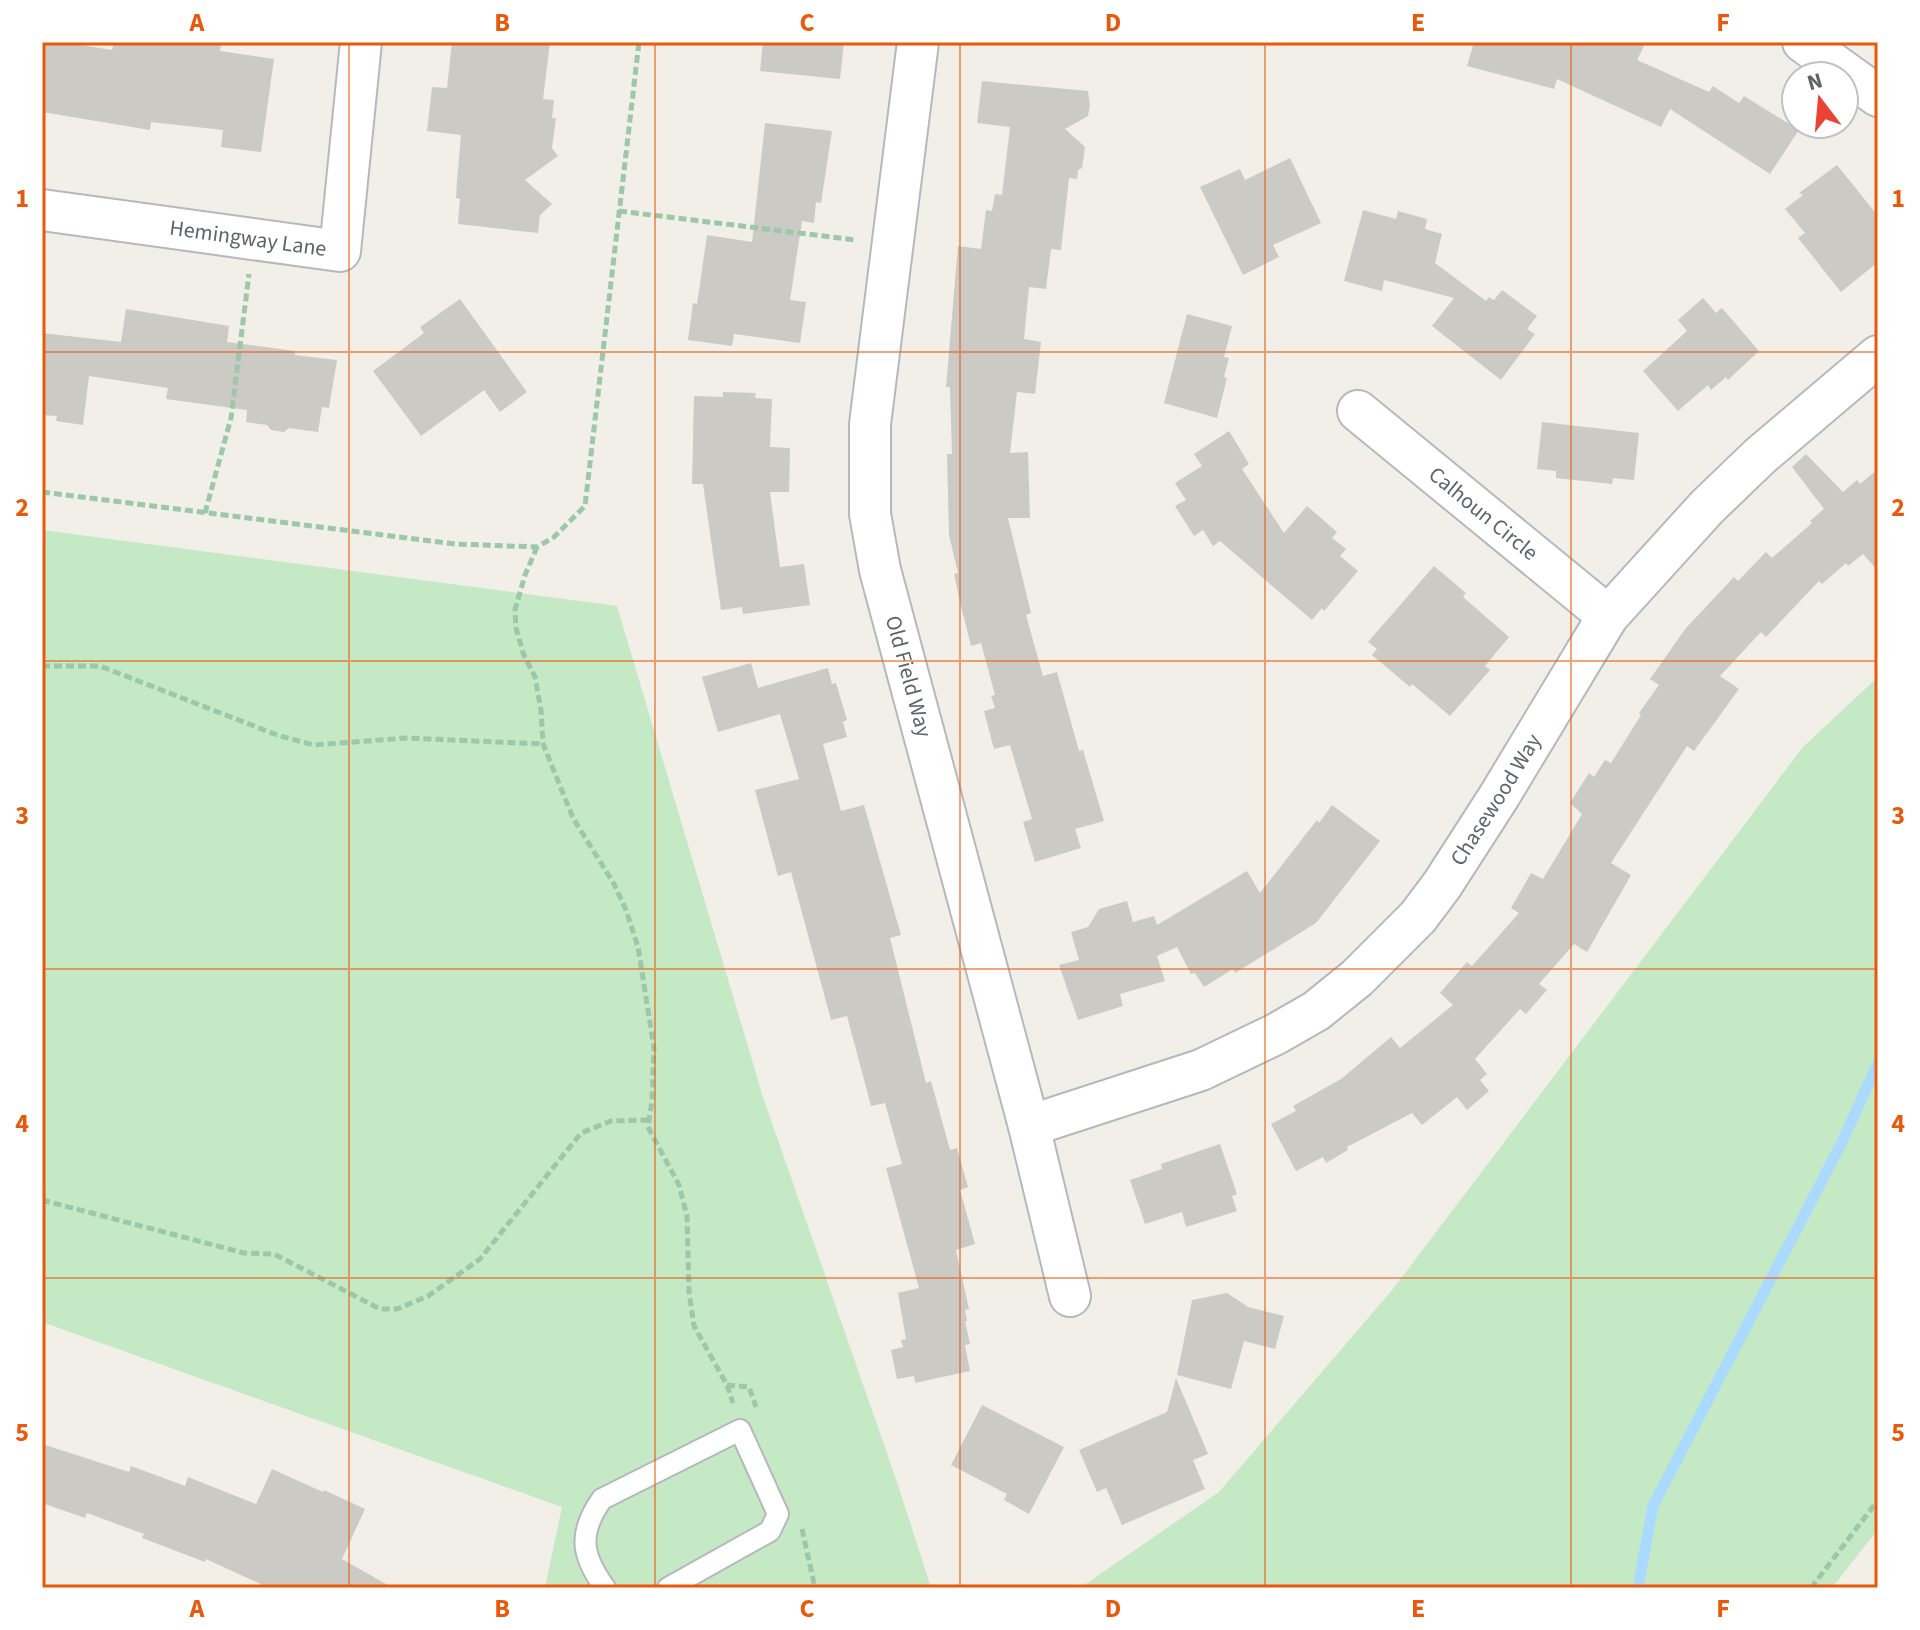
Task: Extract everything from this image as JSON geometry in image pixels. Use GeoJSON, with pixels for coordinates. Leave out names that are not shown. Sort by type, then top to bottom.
{"type":"FeatureCollection","features":[{"type":"Feature","properties":{"kind":"street","name":"Hemingway Lane"},"geometry":{"type":"LineString","coordinates":[[42,210],[340,251],[361,42]]}},
{"type":"Feature","properties":{"kind":"street","name":"Old Field Way"},"geometry":{"type":"LineString","coordinates":[[918,42],[870,424],[870,514],[884,585],[1029,1126],[1070,1296]]}},
{"type":"Feature","properties":{"kind":"street"},"geometry":{"type":"LineString","coordinates":[[1803,42],[1878,96]]}},
{"type":"Feature","properties":{"kind":"street","name":"Chasewood Way"},"geometry":{"type":"LineString","coordinates":[[1029,1126],[1201,1070],[1316,1011],[1357,978],[1418,917],[1442,885],[1608,616],[1707,507],[1760,456],[1878,356]]}},
{"type":"Feature","properties":{"kind":"street","name":"Calhoun Circle"},"geometry":{"type":"LineString","coordinates":[[1358,411],[1608,616]]}},
{"type":"Feature","properties":{"kind":"lane"},"geometry":{"type":"LineString","coordinates":[[605,1588],[587,1558],[584,1541],[591,1515],[602,1499],[740,1430],[778,1514],[770,1531],[668,1588]]}},
{"type":"Feature","properties":{"kind":"path"},"geometry":{"type":"LineString","coordinates":[[42,492],[455,544],[537,547],[554,537],[585,506],[639,42]]}},
{"type":"Feature","properties":{"kind":"path"},"geometry":{"type":"LineString","coordinates":[[619,211],[892,244]]}},
{"type":"Feature","properties":{"kind":"path"},"geometry":{"type":"LineString","coordinates":[[205,513],[231,418],[255,239]]}},
{"type":"Feature","properties":{"kind":"path"},"geometry":{"type":"LineString","coordinates":[[537,547],[515,610],[516,628],[523,653],[535,677],[543,744],[573,818],[614,884],[638,947],[654,1048],[648,1127],[679,1185],[687,1216],[689,1292],[694,1326],[727,1385],[740,1430]]}},
{"type":"Feature","properties":{"kind":"path"},"geometry":{"type":"LineString","coordinates":[[42,666],[100,666],[277,735],[314,745],[407,738],[543,744]]}},
{"type":"Feature","properties":{"kind":"path"},"geometry":{"type":"LineString","coordinates":[[42,1200],[244,1253],[274,1254],[380,1309],[397,1309],[428,1296],[480,1259],[581,1133],[611,1121],[649,1120]]}},
{"type":"Feature","properties":{"kind":"path"},"geometry":{"type":"LineString","coordinates":[[1811,1588],[1878,1500]]}},
{"type":"Feature","properties":{"kind":"green space"},"geometry":{"type":"Polygon","coordinates":[[[42,530],[617,606],[763,1097],[931,1588],[545,1588],[562,1507],[42,1322],[42,530]]]}},
{"type":"Feature","properties":{"kind":"green space"},"geometry":{"type":"Polygon","coordinates":[[[1878,677],[1878,1529],[1832,1588],[1080,1588],[1219,1492],[1393,1289],[1803,747],[1878,677]]]}},
{"type":"Feature","properties":{"kind":"building"},"geometry":{"type":"Polygon","coordinates":[[[42,42],[112,50],[114,42],[204,42],[221,45],[220,51],[274,59],[261,152],[221,147],[223,130],[151,122],[150,130],[42,112],[42,42]]]}},
{"type":"Feature","properties":{"kind":"building"},"geometry":{"type":"Polygon","coordinates":[[[452,42],[550,42],[543,99],[554,100],[552,118],[556,118],[552,148],[558,156],[525,180],[552,204],[540,215],[538,233],[458,224],[460,199],[456,198],[461,135],[427,131],[432,87],[447,88],[452,42]]]}},
{"type":"Feature","properties":{"kind":"building"},"geometry":{"type":"Polygon","coordinates":[[[763,42],[844,42],[840,79],[760,71],[763,42]]]}},
{"type":"Feature","properties":{"kind":"building"},"geometry":{"type":"Polygon","coordinates":[[[1474,42],[1646,42],[1637,60],[1709,92],[1713,86],[1739,103],[1744,96],[1780,118],[1780,140],[1792,140],[1770,174],[1670,109],[1661,127],[1557,79],[1554,89],[1467,66],[1474,42]]]}},
{"type":"Feature","properties":{"kind":"building"},"geometry":{"type":"Polygon","coordinates":[[[982,81],[1088,91],[1090,106],[1088,116],[1065,129],[1085,147],[1077,179],[1069,178],[1061,250],[1051,249],[1046,289],[1029,287],[1024,339],[1041,342],[1035,394],[1017,392],[1010,453],[1028,452],[1030,518],[1008,518],[1031,613],[1026,615],[1043,676],[1057,672],[1079,751],[1083,750],[1104,821],[1075,829],[1081,848],[1035,862],[1023,822],[1032,819],[1010,745],[994,749],[984,711],[995,708],[991,696],[995,695],[981,643],[971,646],[954,574],[958,573],[949,535],[947,454],[952,454],[950,387],[946,387],[958,246],[981,249],[986,210],[992,211],[995,194],[1002,195],[1010,127],[977,123],[982,81]]]}},
{"type":"Feature","properties":{"kind":"building"},"geometry":{"type":"Polygon","coordinates":[[[765,123],[832,131],[821,203],[816,202],[814,223],[802,221],[790,300],[806,302],[800,343],[734,334],[732,346],[688,340],[693,303],[697,304],[707,235],[752,242],[765,123]]]}},
{"type":"Feature","properties":{"kind":"building"},"geometry":{"type":"Polygon","coordinates":[[[1290,158],[1321,223],[1273,245],[1279,257],[1243,275],[1200,187],[1240,169],[1245,180],[1290,158]]]}},
{"type":"Feature","properties":{"kind":"building"},"geometry":{"type":"Polygon","coordinates":[[[1837,165],[1878,216],[1878,262],[1841,292],[1798,238],[1805,233],[1785,209],[1803,195],[1799,193],[1837,165]]]}},
{"type":"Feature","properties":{"kind":"building"},"geometry":{"type":"Polygon","coordinates":[[[1363,210],[1396,219],[1398,211],[1427,219],[1425,229],[1442,234],[1435,263],[1486,301],[1489,297],[1494,300],[1502,290],[1537,316],[1527,329],[1535,334],[1501,380],[1432,326],[1454,298],[1384,280],[1382,291],[1344,281],[1363,210]]]}},
{"type":"Feature","properties":{"kind":"building"},"geometry":{"type":"Polygon","coordinates":[[[1703,298],[1716,313],[1722,308],[1759,351],[1728,380],[1726,377],[1711,390],[1708,385],[1678,411],[1643,371],[1687,331],[1678,320],[1703,298]]]}},
{"type":"Feature","properties":{"kind":"building"},"geometry":{"type":"Polygon","coordinates":[[[460,299],[527,392],[500,412],[484,390],[421,436],[373,371],[424,333],[420,327],[460,299]]]}},
{"type":"Feature","properties":{"kind":"building"},"geometry":{"type":"Polygon","coordinates":[[[126,309],[229,326],[227,342],[337,360],[329,408],[322,407],[318,432],[289,428],[284,432],[271,430],[267,425],[246,422],[247,410],[166,399],[168,388],[89,376],[83,425],[56,421],[57,416],[42,415],[42,333],[121,342],[126,309]]]}},
{"type":"Feature","properties":{"kind":"building"},"geometry":{"type":"Polygon","coordinates":[[[1187,314],[1232,326],[1224,357],[1229,358],[1224,377],[1227,378],[1217,418],[1164,403],[1187,314]]]}},
{"type":"Feature","properties":{"kind":"building"},"geometry":{"type":"Polygon","coordinates":[[[723,392],[756,393],[755,398],[772,399],[770,447],[790,448],[789,492],[770,492],[780,567],[804,564],[810,605],[743,614],[742,607],[721,610],[703,484],[692,484],[694,396],[723,397],[723,392]]]}},
{"type":"Feature","properties":{"kind":"building"},"geometry":{"type":"Polygon","coordinates":[[[1542,422],[1639,433],[1634,480],[1613,478],[1612,484],[1556,478],[1556,471],[1537,469],[1542,422]]]}},
{"type":"Feature","properties":{"kind":"building"},"geometry":{"type":"Polygon","coordinates":[[[1229,431],[1249,464],[1242,469],[1284,533],[1307,506],[1337,532],[1332,538],[1346,549],[1340,556],[1358,571],[1324,611],[1322,608],[1312,620],[1220,541],[1213,546],[1203,530],[1194,536],[1175,506],[1186,500],[1175,483],[1202,466],[1194,454],[1229,431]]]}},
{"type":"Feature","properties":{"kind":"building"},"geometry":{"type":"Polygon","coordinates":[[[1806,454],[1843,492],[1857,480],[1860,484],[1878,469],[1878,571],[1863,554],[1848,566],[1846,563],[1822,584],[1819,581],[1766,637],[1761,632],[1720,676],[1739,689],[1694,751],[1687,746],[1611,863],[1631,875],[1587,952],[1574,944],[1539,984],[1547,990],[1526,1014],[1520,1009],[1475,1059],[1487,1074],[1480,1080],[1489,1091],[1467,1110],[1457,1097],[1422,1125],[1412,1113],[1347,1147],[1348,1150],[1326,1163],[1323,1157],[1296,1171],[1271,1124],[1296,1111],[1293,1106],[1341,1079],[1391,1037],[1400,1048],[1453,1005],[1440,993],[1467,962],[1472,966],[1519,913],[1511,908],[1531,873],[1543,879],[1582,814],[1570,803],[1589,773],[1594,777],[1605,760],[1611,763],[1659,685],[1650,679],[1686,628],[1734,577],[1738,581],[1766,552],[1772,558],[1824,509],[1792,467],[1806,454]]]}},
{"type":"Feature","properties":{"kind":"building"},"geometry":{"type":"Polygon","coordinates":[[[1434,566],[1466,593],[1463,597],[1509,637],[1485,666],[1490,670],[1450,716],[1372,655],[1377,649],[1368,642],[1434,566]]]}},
{"type":"Feature","properties":{"kind":"building"},"geometry":{"type":"Polygon","coordinates":[[[751,663],[758,688],[828,668],[832,684],[836,683],[847,720],[843,722],[847,737],[823,744],[841,811],[864,805],[901,935],[890,938],[926,1083],[931,1081],[950,1150],[957,1148],[968,1187],[960,1190],[975,1244],[956,1250],[969,1309],[965,1310],[965,1321],[970,1344],[965,1345],[970,1371],[915,1383],[914,1376],[897,1379],[891,1350],[903,1347],[901,1340],[906,1339],[898,1293],[919,1288],[886,1168],[902,1164],[885,1103],[871,1106],[847,1016],[831,1020],[791,872],[778,876],[755,790],[799,779],[780,714],[718,732],[702,677],[751,663]]]}},
{"type":"Feature","properties":{"kind":"building"},"geometry":{"type":"Polygon","coordinates":[[[1332,805],[1380,841],[1316,923],[1235,973],[1233,969],[1204,987],[1195,973],[1191,974],[1177,947],[1157,956],[1165,981],[1120,994],[1123,1006],[1078,1020],[1059,965],[1079,960],[1071,932],[1088,927],[1099,909],[1127,901],[1133,922],[1154,916],[1157,925],[1247,871],[1260,893],[1332,805]]]}},
{"type":"Feature","properties":{"kind":"building"},"geometry":{"type":"Polygon","coordinates":[[[1220,1144],[1237,1194],[1232,1196],[1237,1211],[1186,1227],[1182,1212],[1145,1224],[1130,1180],[1162,1169],[1161,1164],[1220,1144]]]}},
{"type":"Feature","properties":{"kind":"building"},"geometry":{"type":"Polygon","coordinates":[[[1227,1293],[1248,1307],[1284,1316],[1275,1349],[1244,1341],[1231,1389],[1177,1375],[1192,1300],[1227,1293]]]}},
{"type":"Feature","properties":{"kind":"building"},"geometry":{"type":"Polygon","coordinates":[[[1176,1378],[1208,1454],[1193,1460],[1205,1489],[1122,1525],[1106,1488],[1097,1492],[1079,1450],[1167,1412],[1176,1378]]]}},
{"type":"Feature","properties":{"kind":"building"},"geometry":{"type":"Polygon","coordinates":[[[982,1405],[1064,1447],[1029,1514],[1004,1500],[1007,1494],[951,1465],[982,1405]]]}},
{"type":"Feature","properties":{"kind":"building"},"geometry":{"type":"Polygon","coordinates":[[[42,1444],[129,1472],[131,1466],[185,1486],[188,1477],[256,1504],[272,1469],[324,1490],[365,1509],[342,1559],[393,1588],[269,1588],[206,1559],[205,1562],[142,1538],[144,1534],[87,1513],[85,1518],[42,1503],[42,1444]]]}},
{"type":"Feature","properties":{"kind":"waterway"},"geometry":{"type":"LineString","coordinates":[[1638,1588],[1653,1506],[1841,1144],[1878,1063]]}}]}
